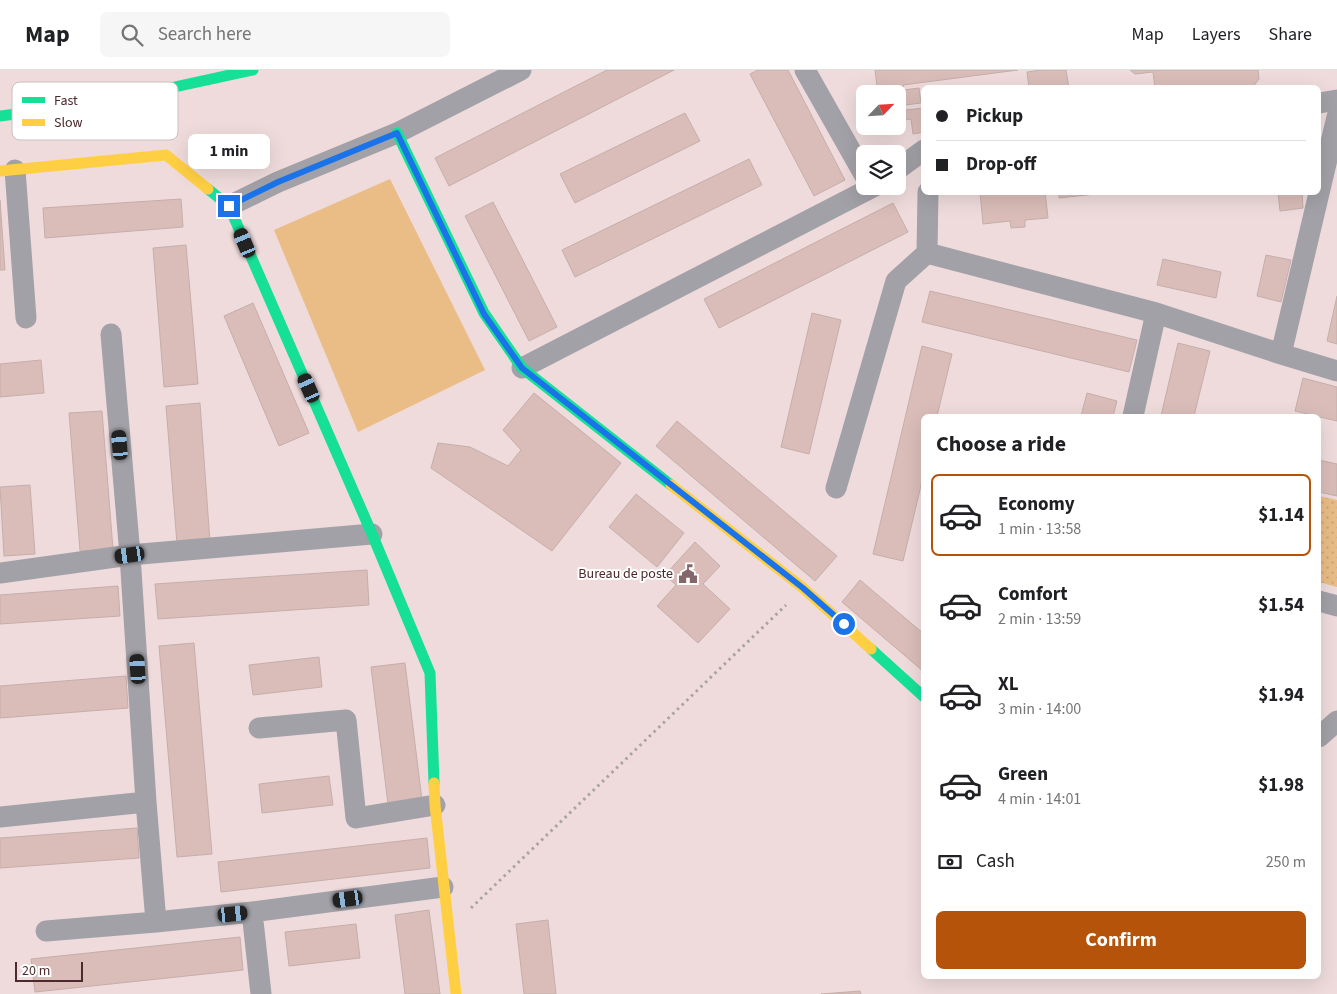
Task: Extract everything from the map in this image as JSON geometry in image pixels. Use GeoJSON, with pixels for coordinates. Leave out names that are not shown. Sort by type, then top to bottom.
{"type":"FeatureCollection","features":[{"type":"Feature","properties":{"kind":"street"},"geometry":{"type":"LineString","coordinates":[[178,86],[253,70]]}},
{"type":"Feature","properties":{"kind":"street"},"geometry":{"type":"LineString","coordinates":[[229,206],[278,182],[397,133],[521,70]]}},
{"type":"Feature","properties":{"kind":"street"},"geometry":{"type":"LineString","coordinates":[[805,70],[856,158]]}},
{"type":"Feature","properties":{"kind":"street"},"geometry":{"type":"LineString","coordinates":[[1321,102],[1337,100]]}},
{"type":"Feature","properties":{"kind":"street"},"geometry":{"type":"LineString","coordinates":[[1321,185],[1337,117]]}},
{"type":"Feature","properties":{"kind":"street"},"geometry":{"type":"LineString","coordinates":[[397,133],[484,314],[522,368],[803,588],[921,694]]}},
{"type":"Feature","properties":{"kind":"street"},"geometry":{"type":"LineString","coordinates":[[906,164],[921,152]]}},
{"type":"Feature","properties":{"kind":"street"},"geometry":{"type":"LineString","coordinates":[[26,318],[8,170],[166,155],[229,206],[372,534],[430,673],[435,805],[456,994]]}},
{"type":"Feature","properties":{"kind":"street"},"geometry":{"type":"LineString","coordinates":[[522,368],[856,192]]}},
{"type":"Feature","properties":{"kind":"street"},"geometry":{"type":"LineString","coordinates":[[836,488],[896,281],[927,253],[928,195]]}},
{"type":"Feature","properties":{"kind":"street"},"geometry":{"type":"LineString","coordinates":[[1281,354],[1319,195]]}},
{"type":"Feature","properties":{"kind":"street"},"geometry":{"type":"LineString","coordinates":[[927,253],[1156,314],[1337,370]]}},
{"type":"Feature","properties":{"kind":"street"},"geometry":{"type":"LineString","coordinates":[[1132,414],[1156,314]]}},
{"type":"Feature","properties":{"kind":"street"},"geometry":{"type":"LineString","coordinates":[[111,334],[130,555],[156,922]]}},
{"type":"Feature","properties":{"kind":"street"},"geometry":{"type":"LineString","coordinates":[[0,573],[130,555],[372,534]]}},
{"type":"Feature","properties":{"kind":"street"},"geometry":{"type":"LineString","coordinates":[[1321,602],[1337,606]]}},
{"type":"Feature","properties":{"kind":"street"},"geometry":{"type":"LineString","coordinates":[[259,728],[346,720],[356,818],[435,805]]}},
{"type":"Feature","properties":{"kind":"street"},"geometry":{"type":"LineString","coordinates":[[1321,735],[1337,722]]}},
{"type":"Feature","properties":{"kind":"street"},"geometry":{"type":"LineString","coordinates":[[0,817],[146,802]]}},
{"type":"Feature","properties":{"kind":"street"},"geometry":{"type":"LineString","coordinates":[[46,931],[252,912],[444,886]]}},
{"type":"Feature","properties":{"kind":"street"},"geometry":{"type":"LineString","coordinates":[[252,912],[261,994]]}},
{"type":"Feature","properties":{"kind":"path"},"geometry":{"type":"LineString","coordinates":[[449,929],[803,588]]}},
{"type":"Feature","properties":{"kind":"shaded area"},"geometry":{"type":"Polygon","coordinates":[[[390,179],[485,370],[358,432],[274,230],[390,179]]]}},
{"type":"Feature","properties":{"kind":"shaded area"},"geometry":{"type":"Polygon","coordinates":[[[1321,496],[1337,500],[1337,587],[1321,583],[1321,496]]]}},
{"type":"Feature","properties":{"kind":"building"},"geometry":{"type":"Polygon","coordinates":[[[607,70],[674,70],[449,186],[435,158],[607,70]]]}},
{"type":"Feature","properties":{"kind":"building"},"geometry":{"type":"Polygon","coordinates":[[[758,70],[788,70],[845,180],[814,196],[750,74],[758,70]]]}},
{"type":"Feature","properties":{"kind":"building"},"geometry":{"type":"Polygon","coordinates":[[[875,70],[1018,70],[903,85],[877,85],[875,70]]]}},
{"type":"Feature","properties":{"kind":"building"},"geometry":{"type":"Polygon","coordinates":[[[1066,70],[1068,85],[1029,85],[1027,72],[1066,70]]]}},
{"type":"Feature","properties":{"kind":"building"},"geometry":{"type":"Polygon","coordinates":[[[1130,70],[1258,70],[1259,79],[1254,85],[1155,85],[1153,72],[1135,74],[1130,70]]]}},
{"type":"Feature","properties":{"kind":"building"},"geometry":{"type":"Polygon","coordinates":[[[919,88],[921,103],[906,105],[906,90],[919,88]]]}},
{"type":"Feature","properties":{"kind":"building"},"geometry":{"type":"Polygon","coordinates":[[[921,108],[921,133],[913,134],[911,119],[906,120],[906,110],[921,108]]]}},
{"type":"Feature","properties":{"kind":"building"},"geometry":{"type":"Polygon","coordinates":[[[685,113],[700,141],[575,203],[560,174],[685,113]]]}},
{"type":"Feature","properties":{"kind":"building"},"geometry":{"type":"Polygon","coordinates":[[[749,159],[762,185],[575,277],[562,250],[749,159]]]}},
{"type":"Feature","properties":{"kind":"building"},"geometry":{"type":"Polygon","coordinates":[[[980,195],[1045,195],[1048,218],[1025,220],[1025,227],[1011,228],[1010,221],[983,224],[980,195]]]}},
{"type":"Feature","properties":{"kind":"building"},"geometry":{"type":"Polygon","coordinates":[[[1059,195],[1086,195],[1059,198],[1059,195]]]}},
{"type":"Feature","properties":{"kind":"building"},"geometry":{"type":"Polygon","coordinates":[[[1278,195],[1302,195],[1303,208],[1280,211],[1278,195]]]}},
{"type":"Feature","properties":{"kind":"building"},"geometry":{"type":"Polygon","coordinates":[[[181,199],[183,227],[45,238],[43,208],[181,199]]]}},
{"type":"Feature","properties":{"kind":"building"},"geometry":{"type":"Polygon","coordinates":[[[0,200],[5,270],[0,270],[0,200]]]}},
{"type":"Feature","properties":{"kind":"building"},"geometry":{"type":"Polygon","coordinates":[[[493,202],[557,327],[529,341],[465,216],[493,202]]]}},
{"type":"Feature","properties":{"kind":"building"},"geometry":{"type":"Polygon","coordinates":[[[893,203],[908,232],[719,328],[704,299],[893,203]]]}},
{"type":"Feature","properties":{"kind":"building"},"geometry":{"type":"Polygon","coordinates":[[[186,245],[198,384],[164,387],[153,248],[186,245]]]}},
{"type":"Feature","properties":{"kind":"building"},"geometry":{"type":"Polygon","coordinates":[[[1266,255],[1291,260],[1281,302],[1257,296],[1266,255]]]}},
{"type":"Feature","properties":{"kind":"building"},"geometry":{"type":"Polygon","coordinates":[[[1163,259],[1221,272],[1216,298],[1157,285],[1163,259]]]}},
{"type":"Feature","properties":{"kind":"building"},"geometry":{"type":"Polygon","coordinates":[[[930,291],[1137,340],[1129,372],[922,322],[930,291]]]}},
{"type":"Feature","properties":{"kind":"building"},"geometry":{"type":"Polygon","coordinates":[[[1337,296],[1337,344],[1327,341],[1337,296]]]}},
{"type":"Feature","properties":{"kind":"building"},"geometry":{"type":"Polygon","coordinates":[[[253,303],[309,433],[279,446],[224,316],[253,303]]]}},
{"type":"Feature","properties":{"kind":"building"},"geometry":{"type":"Polygon","coordinates":[[[812,313],[841,320],[809,454],[781,447],[812,313]]]}},
{"type":"Feature","properties":{"kind":"building"},"geometry":{"type":"Polygon","coordinates":[[[1178,343],[1210,351],[1194,414],[1161,414],[1178,343]]]}},
{"type":"Feature","properties":{"kind":"building"},"geometry":{"type":"Polygon","coordinates":[[[922,346],[952,354],[937,414],[921,414],[921,486],[903,561],[873,554],[922,346]]]}},
{"type":"Feature","properties":{"kind":"building"},"geometry":{"type":"Polygon","coordinates":[[[41,360],[44,393],[0,397],[0,364],[41,360]]]}},
{"type":"Feature","properties":{"kind":"building"},"geometry":{"type":"Polygon","coordinates":[[[1303,378],[1337,387],[1337,421],[1321,417],[1321,414],[1308,414],[1295,411],[1303,378]]]}},
{"type":"Feature","properties":{"kind":"building"},"geometry":{"type":"Polygon","coordinates":[[[534,393],[621,463],[552,551],[431,468],[438,443],[470,447],[508,466],[521,450],[503,430],[534,393]]]}},
{"type":"Feature","properties":{"kind":"building"},"geometry":{"type":"Polygon","coordinates":[[[1087,393],[1117,401],[1114,414],[1082,414],[1087,393]]]}},
{"type":"Feature","properties":{"kind":"building"},"geometry":{"type":"Polygon","coordinates":[[[200,403],[210,542],[177,544],[166,406],[200,403]]]}},
{"type":"Feature","properties":{"kind":"building"},"geometry":{"type":"Polygon","coordinates":[[[102,411],[113,549],[80,551],[69,413],[102,411]]]}},
{"type":"Feature","properties":{"kind":"building"},"geometry":{"type":"Polygon","coordinates":[[[677,421],[837,556],[815,581],[656,446],[677,421]]]}},
{"type":"Feature","properties":{"kind":"building"},"geometry":{"type":"Polygon","coordinates":[[[1321,460],[1337,464],[1337,496],[1321,492],[1321,460]]]}},
{"type":"Feature","properties":{"kind":"building"},"geometry":{"type":"Polygon","coordinates":[[[30,485],[35,554],[4,556],[0,487],[30,485]]]}},
{"type":"Feature","properties":{"kind":"building"},"geometry":{"type":"Polygon","coordinates":[[[636,494],[684,533],[657,567],[609,527],[636,494]]]}},
{"type":"Feature","properties":{"kind":"building"},"geometry":{"type":"Polygon","coordinates":[[[695,542],[720,566],[703,584],[730,609],[698,643],[657,606],[676,585],[665,575],[695,542]]]}},
{"type":"Feature","properties":{"kind":"building"},"geometry":{"type":"Polygon","coordinates":[[[367,570],[369,605],[158,619],[155,584],[367,570]]]}},
{"type":"Feature","properties":{"kind":"building"},"geometry":{"type":"Polygon","coordinates":[[[860,580],[921,631],[921,669],[842,602],[860,580]]]}},
{"type":"Feature","properties":{"kind":"building"},"geometry":{"type":"Polygon","coordinates":[[[118,586],[120,616],[0,624],[0,595],[118,586]]]}},
{"type":"Feature","properties":{"kind":"building"},"geometry":{"type":"Polygon","coordinates":[[[194,643],[212,854],[177,857],[159,646],[194,643]]]}},
{"type":"Feature","properties":{"kind":"building"},"geometry":{"type":"Polygon","coordinates":[[[319,657],[322,687],[253,695],[249,665],[319,657]]]}},
{"type":"Feature","properties":{"kind":"building"},"geometry":{"type":"Polygon","coordinates":[[[405,663],[422,800],[388,804],[371,667],[405,663]]]}},
{"type":"Feature","properties":{"kind":"building"},"geometry":{"type":"Polygon","coordinates":[[[126,676],[128,708],[0,718],[0,686],[126,676]]]}},
{"type":"Feature","properties":{"kind":"building"},"geometry":{"type":"Polygon","coordinates":[[[329,776],[333,805],[262,813],[259,784],[329,776]]]}},
{"type":"Feature","properties":{"kind":"building"},"geometry":{"type":"Polygon","coordinates":[[[137,828],[139,858],[0,868],[0,838],[137,828]]]}},
{"type":"Feature","properties":{"kind":"building"},"geometry":{"type":"Polygon","coordinates":[[[427,838],[430,868],[221,892],[218,862],[427,838]]]}},
{"type":"Feature","properties":{"kind":"building"},"geometry":{"type":"Polygon","coordinates":[[[429,910],[440,994],[405,994],[395,915],[429,910]]]}},
{"type":"Feature","properties":{"kind":"building"},"geometry":{"type":"Polygon","coordinates":[[[548,920],[556,994],[524,994],[516,924],[548,920]]]}},
{"type":"Feature","properties":{"kind":"building"},"geometry":{"type":"Polygon","coordinates":[[[356,924],[360,958],[289,966],[285,932],[356,924]]]}},
{"type":"Feature","properties":{"kind":"building"},"geometry":{"type":"Polygon","coordinates":[[[240,937],[243,970],[35,992],[31,959],[240,937]]]}},
{"type":"Feature","properties":{"kind":"building"},"geometry":{"type":"Polygon","coordinates":[[[860,991],[861,994],[821,994],[860,991]]]}},
{"type":"Feature","properties":{"kind":"traffic: fast"},"geometry":{"type":"LineString","coordinates":[[178,86],[253,70]]}},
{"type":"Feature","properties":{"kind":"traffic: fast"},"geometry":{"type":"LineString","coordinates":[[0,116],[12,114]]}},
{"type":"Feature","properties":{"kind":"traffic: fast"},"geometry":{"type":"LineString","coordinates":[[397,133],[484,313],[522,368],[671,485]]}},
{"type":"Feature","properties":{"kind":"traffic: fast"},"geometry":{"type":"LineString","coordinates":[[208,189],[229,206],[372,534],[430,673],[434,783]]}},
{"type":"Feature","properties":{"kind":"traffic: fast"},"geometry":{"type":"LineString","coordinates":[[871,649],[921,694]]}},
{"type":"Feature","properties":{"kind":"traffic: slow"},"geometry":{"type":"LineString","coordinates":[[0,171],[166,155],[208,189]]}},
{"type":"Feature","properties":{"kind":"traffic: slow"},"geometry":{"type":"LineString","coordinates":[[671,485],[803,588],[871,649]]}},
{"type":"Feature","properties":{"kind":"traffic: slow"},"geometry":{"type":"LineString","coordinates":[[434,783],[456,994]]}},
{"type":"Feature","properties":{"kind":"place","name":"Bureau de poste"},"geometry":{"type":"Point","coordinates":[688,574]}},
{"type":"Feature","properties":{"kind":"route"},"geometry":{"type":"LineString","coordinates":[[229,206],[278,182],[397,133],[484,314],[522,368],[803,588],[844,624]]}}]}
